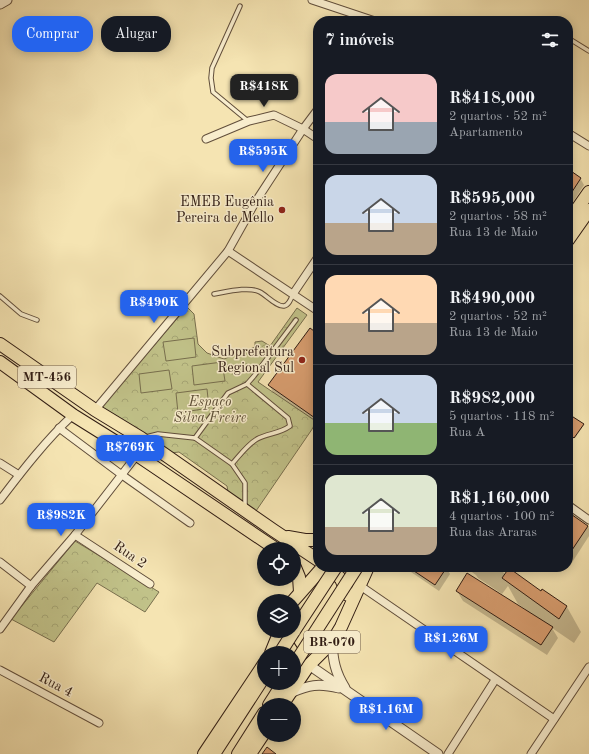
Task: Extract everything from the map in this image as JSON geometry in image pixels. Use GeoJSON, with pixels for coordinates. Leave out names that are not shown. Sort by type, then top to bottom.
{"type":"FeatureCollection","features":[{"type":"Feature","properties":{"kind":"main road"},"geometry":{"type":"LineString","coordinates":[[573,215],[589,192]]}},
{"type":"Feature","properties":{"kind":"main road"},"geometry":{"type":"LineString","coordinates":[[573,233],[589,210]]}},
{"type":"Feature","properties":{"kind":"main road","name":"MT-456"},"geometry":{"type":"LineString","coordinates":[[0,344],[95,410],[141,438],[272,530],[313,557]]}},
{"type":"Feature","properties":{"kind":"main road","name":"MT-456"},"geometry":{"type":"LineString","coordinates":[[0,362],[73,415],[137,455],[266,542]]}},
{"type":"Feature","properties":{"kind":"main road","name":"MT-456"},"geometry":{"type":"LineString","coordinates":[[272,530],[297,539],[313,540]]}},
{"type":"Feature","properties":{"kind":"main road"},"geometry":{"type":"LineString","coordinates":[[299,594],[318,572]]}},
{"type":"Feature","properties":{"kind":"main road"},"geometry":{"type":"LineString","coordinates":[[301,620],[333,572]]}},
{"type":"Feature","properties":{"kind":"main road","name":"BR-070"},"geometry":{"type":"LineString","coordinates":[[334,572],[341,579],[346,589],[349,600],[347,612]]}},
{"type":"Feature","properties":{"kind":"main road"},"geometry":{"type":"LineString","coordinates":[[301,654],[354,572]]}},
{"type":"Feature","properties":{"kind":"main road","name":"BR-070"},"geometry":{"type":"LineString","coordinates":[[287,698],[309,665],[332,642],[341,627],[366,572]]}},
{"type":"Feature","properties":{"kind":"main road","name":"BR-070"},"geometry":{"type":"LineString","coordinates":[[301,659],[309,665]]}},
{"type":"Feature","properties":{"kind":"main road"},"geometry":{"type":"LineString","coordinates":[[204,754],[257,674]]}},
{"type":"Feature","properties":{"kind":"main road"},"geometry":{"type":"LineString","coordinates":[[214,754],[257,688]]}},
{"type":"Feature","properties":{"kind":"main road"},"geometry":{"type":"LineString","coordinates":[[238,754],[257,724]]}},
{"type":"Feature","properties":{"kind":"main road"},"geometry":{"type":"LineString","coordinates":[[250,754],[258,742]]}},
{"type":"Feature","properties":{"kind":"street"},"geometry":{"type":"LineString","coordinates":[[0,4],[7,0]]}},
{"type":"Feature","properties":{"kind":"street"},"geometry":{"type":"LineString","coordinates":[[315,0],[361,16]]}},
{"type":"Feature","properties":{"kind":"street"},"geometry":{"type":"LineString","coordinates":[[206,139],[249,121],[274,115],[303,129],[313,136]]}},
{"type":"Feature","properties":{"kind":"street"},"geometry":{"type":"LineString","coordinates":[[95,410],[228,251],[256,201],[313,116]]}},
{"type":"Feature","properties":{"kind":"street"},"geometry":{"type":"LineString","coordinates":[[573,136],[589,146]]}},
{"type":"Feature","properties":{"kind":"street"},"geometry":{"type":"LineString","coordinates":[[228,251],[313,308]]}},
{"type":"Feature","properties":{"kind":"street"},"geometry":{"type":"LineString","coordinates":[[292,294],[313,263]]}},
{"type":"Feature","properties":{"kind":"street"},"geometry":{"type":"LineString","coordinates":[[60,427],[62,406]]}},
{"type":"Feature","properties":{"kind":"street"},"geometry":{"type":"LineString","coordinates":[[0,500],[60,427],[73,415]]}},
{"type":"Feature","properties":{"kind":"street"},"geometry":{"type":"LineString","coordinates":[[60,427],[122,475],[190,523]]}},
{"type":"Feature","properties":{"kind":"street"},"geometry":{"type":"LineString","coordinates":[[0,629],[31,586],[76,535],[137,455]]}},
{"type":"Feature","properties":{"kind":"street"},"geometry":{"type":"LineString","coordinates":[[0,463],[19,475]]}},
{"type":"Feature","properties":{"kind":"street"},"geometry":{"type":"LineString","coordinates":[[573,509],[589,520]]}},
{"type":"Feature","properties":{"kind":"street","name":"Rua 2"},"geometry":{"type":"LineString","coordinates":[[76,535],[150,584]]}},
{"type":"Feature","properties":{"kind":"street"},"geometry":{"type":"LineString","coordinates":[[0,562],[31,586]]}},
{"type":"Feature","properties":{"kind":"street"},"geometry":{"type":"LineString","coordinates":[[359,585],[495,680],[554,719]]}},
{"type":"Feature","properties":{"kind":"street"},"geometry":{"type":"LineString","coordinates":[[332,642],[333,660],[338,676],[347,690]]}},
{"type":"Feature","properties":{"kind":"street"},"geometry":{"type":"LineString","coordinates":[[309,665],[438,754]]}},
{"type":"Feature","properties":{"kind":"street"},"geometry":{"type":"LineString","coordinates":[[531,754],[589,667]]}},
{"type":"Feature","properties":{"kind":"street","name":"Rua 4"},"geometry":{"type":"LineString","coordinates":[[0,670],[99,723]]}},
{"type":"Feature","properties":{"kind":"street"},"geometry":{"type":"LineString","coordinates":[[448,754],[495,680]]}},
{"type":"Feature","properties":{"kind":"street"},"geometry":{"type":"LineString","coordinates":[[290,693],[306,686],[316,685],[347,690]]}},
{"type":"Feature","properties":{"kind":"lane"},"geometry":{"type":"LineString","coordinates":[[240,6],[212,68],[211,78],[213,92],[249,121]]}},
{"type":"Feature","properties":{"kind":"lane"},"geometry":{"type":"LineString","coordinates":[[573,41],[589,51]]}},
{"type":"Feature","properties":{"kind":"lane"},"geometry":{"type":"LineString","coordinates":[[214,294],[251,289],[259,291],[280,306],[284,306],[289,303],[292,294]]}},
{"type":"Feature","properties":{"kind":"lane"},"geometry":{"type":"LineString","coordinates":[[0,296],[21,314],[37,320]]}},
{"type":"Feature","properties":{"kind":"lane"},"geometry":{"type":"LineString","coordinates":[[194,438],[228,393],[248,384],[296,320]]}},
{"type":"Feature","properties":{"kind":"lane"},"geometry":{"type":"LineString","coordinates":[[232,464],[258,439],[283,431],[290,426],[288,418],[248,384]]}},
{"type":"Feature","properties":{"kind":"lane"},"geometry":{"type":"LineString","coordinates":[[141,438],[158,434],[194,438],[232,464],[245,483],[245,511]]}},
{"type":"Feature","properties":{"kind":"green space","name":"Espaço Silva Freire"},"geometry":{"type":"Polygon","coordinates":[[[187,307],[194,314],[198,344],[207,353],[224,359],[255,347],[255,342],[262,341],[270,346],[297,308],[307,315],[258,382],[313,419],[313,428],[256,511],[228,492],[227,486],[179,452],[171,453],[102,409],[103,405],[187,307]]]}},
{"type":"Feature","properties":{"kind":"green space"},"geometry":{"type":"Polygon","coordinates":[[[194,338],[196,357],[166,361],[163,342],[194,338]]]}},
{"type":"Feature","properties":{"kind":"green space"},"geometry":{"type":"Polygon","coordinates":[[[222,362],[225,381],[194,385],[192,366],[222,362]]]}},
{"type":"Feature","properties":{"kind":"green space"},"geometry":{"type":"Polygon","coordinates":[[[169,370],[172,389],[141,393],[139,374],[169,370]]]}},
{"type":"Feature","properties":{"kind":"green space"},"geometry":{"type":"Polygon","coordinates":[[[207,389],[209,408],[178,413],[176,393],[207,389]]]}},
{"type":"Feature","properties":{"kind":"green space"},"geometry":{"type":"Polygon","coordinates":[[[75,541],[159,592],[145,612],[97,583],[54,642],[11,619],[75,541]]]}},
{"type":"Feature","properties":{"kind":"building"},"geometry":{"type":"Polygon","coordinates":[[[573,172],[581,178],[573,190],[573,172]]]}},
{"type":"Feature","properties":{"kind":"building","name":"Subprefeitura Regional Sul"},"geometry":{"type":"Polygon","coordinates":[[[310,328],[313,330],[313,417],[268,385],[310,328]]]}},
{"type":"Feature","properties":{"kind":"building"},"geometry":{"type":"Polygon","coordinates":[[[573,417],[584,424],[574,438],[573,437],[573,417]]]}},
{"type":"Feature","properties":{"kind":"building"},"geometry":{"type":"Polygon","coordinates":[[[573,516],[588,526],[573,548],[573,516]]]}},
{"type":"Feature","properties":{"kind":"building"},"geometry":{"type":"Polygon","coordinates":[[[416,572],[444,572],[435,585],[416,572]]]}},
{"type":"Feature","properties":{"kind":"building"},"geometry":{"type":"Polygon","coordinates":[[[506,572],[515,572],[541,591],[542,589],[567,606],[559,619],[502,578],[506,572]]]}},
{"type":"Feature","properties":{"kind":"building"},"geometry":{"type":"Polygon","coordinates":[[[467,573],[553,627],[541,645],[456,591],[467,573]]]}},
{"type":"Feature","properties":{"kind":"building"},"geometry":{"type":"Polygon","coordinates":[[[267,747],[276,754],[262,754],[267,747]]]}},
{"type":"Feature","properties":{"kind":"place","name":"EMEB Eugênia Pereira de Mello"},"geometry":{"type":"Point","coordinates":[282,210]}},
{"type":"Feature","properties":{"kind":"place","name":"Subprefeitura Regional Sul"},"geometry":{"type":"Point","coordinates":[302,360]}}]}
